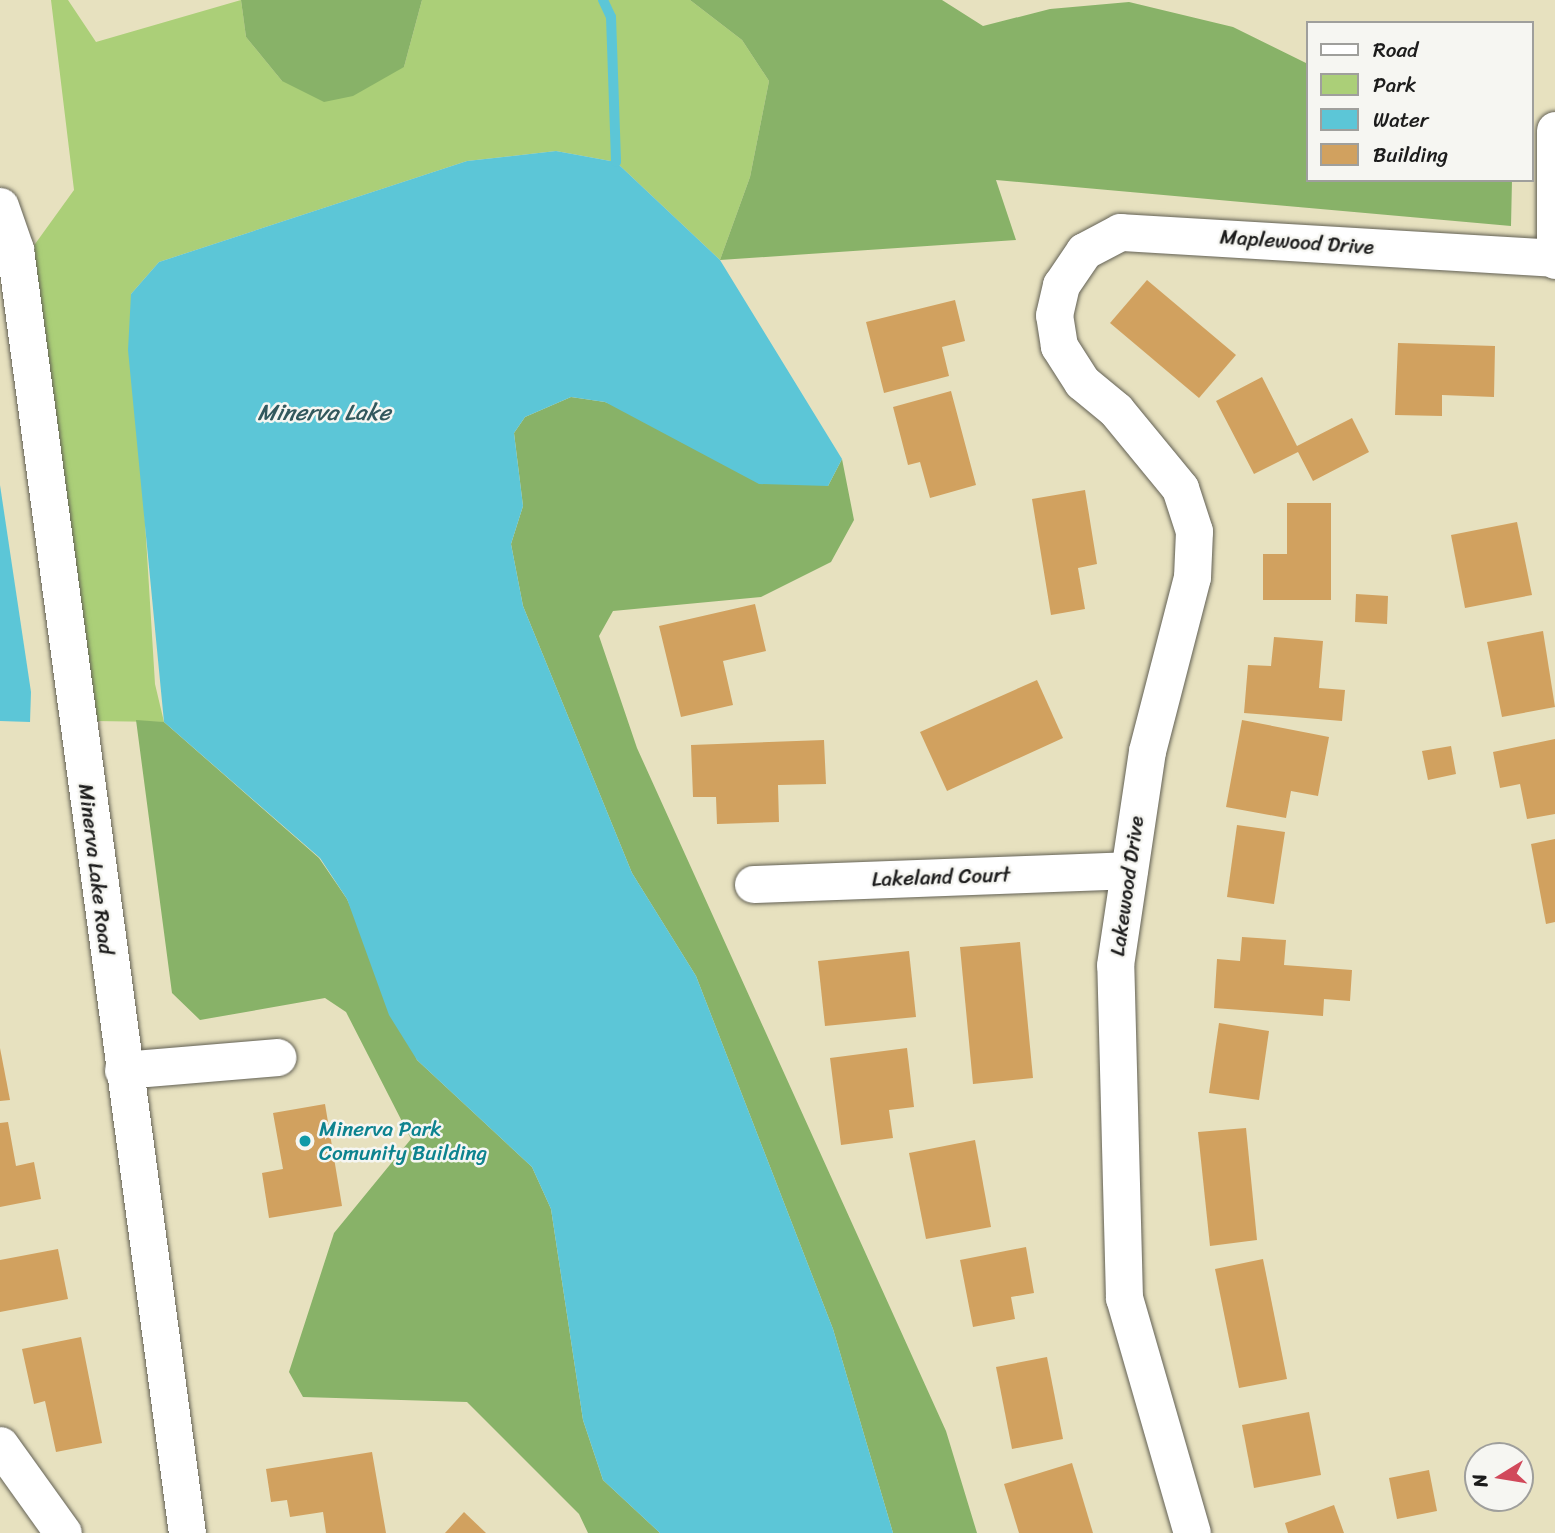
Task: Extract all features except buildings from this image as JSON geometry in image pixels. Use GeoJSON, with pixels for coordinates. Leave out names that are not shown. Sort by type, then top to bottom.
{"type":"FeatureCollection","features":[{"type":"Feature","properties":{"kind":"street"},"geometry":{"type":"LineString","coordinates":[[1555,131],[1555,258]]}},
{"type":"Feature","properties":{"kind":"street","name":"Minerva Lake Road"},"geometry":{"type":"LineString","coordinates":[[0,206],[15,249],[187,1533]]}},
{"type":"Feature","properties":{"kind":"street","name":"Maplewood Drive"},"geometry":{"type":"LineString","coordinates":[[1061,285],[1084,251],[1120,232],[1555,258]]}},
{"type":"Feature","properties":{"kind":"street","name":"Lakewood Drive"},"geometry":{"type":"LineString","coordinates":[[1061,285],[1054,315],[1059,346],[1082,382],[1116,410],[1180,488],[1194,531],[1192,577],[1147,751],[1115,965],[1124,1298],[1192,1533]]}},
{"type":"Feature","properties":{"kind":"street","name":"Lakeland Court"},"geometry":{"type":"LineString","coordinates":[[753,884],[1129,870]]}},
{"type":"Feature","properties":{"kind":"street"},"geometry":{"type":"LineString","coordinates":[[123,1070],[278,1057]]}},
{"type":"Feature","properties":{"kind":"street"},"geometry":{"type":"LineString","coordinates":[[0,1445],[63,1533]]}},
{"type":"Feature","properties":{"kind":"green space"},"geometry":{"type":"Polygon","coordinates":[[[51,0],[68,0],[96,42],[241,0],[246,37],[282,81],[404,67],[422,0],[690,0],[742,40],[769,81],[750,177],[720,260],[616,162],[556,151],[467,161],[159,262],[131,294],[155,684],[164,722],[94,721],[30,251],[74,190],[51,0]]]}},
{"type":"Feature","properties":{"kind":"green space"},"geometry":{"type":"Polygon","coordinates":[[[241,0],[422,0],[404,67],[353,96],[324,102],[282,81],[246,37],[241,0]]]}},
{"type":"Feature","properties":{"kind":"green space"},"geometry":{"type":"Polygon","coordinates":[[[690,0],[942,0],[983,26],[1050,9],[1129,2],[1233,27],[1306,63],[1306,182],[1512,182],[1511,226],[996,180],[1016,240],[720,260],[750,177],[769,81],[742,40],[690,0]]]}},
{"type":"Feature","properties":{"kind":"green space"},"geometry":{"type":"Polygon","coordinates":[[[571,397],[605,402],[828,486],[842,459],[854,520],[831,562],[761,597],[613,611],[599,636],[637,748],[946,1431],[977,1533],[893,1533],[833,1329],[696,976],[632,873],[523,606],[511,544],[523,506],[514,433],[525,417],[571,397]]]}},
{"type":"Feature","properties":{"kind":"green space"},"geometry":{"type":"Polygon","coordinates":[[[136,720],[164,722],[319,858],[347,899],[417,1060],[532,1167],[551,1209],[583,1420],[603,1480],[660,1533],[588,1533],[579,1514],[467,1402],[303,1397],[289,1372],[334,1233],[411,1139],[346,1012],[325,998],[200,1020],[172,993],[136,720]]]}},
{"type":"Feature","properties":{"kind":"water","name":"Minerva Lake"},"geometry":{"type":"Polygon","coordinates":[[[556,151],[616,162],[720,260],[842,459],[828,486],[759,484],[605,402],[571,397],[525,417],[514,433],[523,506],[511,544],[523,606],[632,873],[696,976],[833,1329],[893,1533],[660,1533],[603,1480],[583,1420],[551,1209],[532,1167],[417,1060],[389,1015],[347,899],[320,858],[164,722],[128,350],[131,294],[159,262],[467,161],[556,151]]]}},
{"type":"Feature","properties":{"kind":"water"},"geometry":{"type":"Polygon","coordinates":[[[0,485],[31,692],[30,722],[0,721],[0,485]]]}},
{"type":"Feature","properties":{"kind":"waterway"},"geometry":{"type":"LineString","coordinates":[[603,0],[611,17],[616,162]]}},
{"type":"Feature","properties":{"kind":"place","name":"Minerva Park Comunity Building"},"geometry":{"type":"Point","coordinates":[305,1141]}}]}
